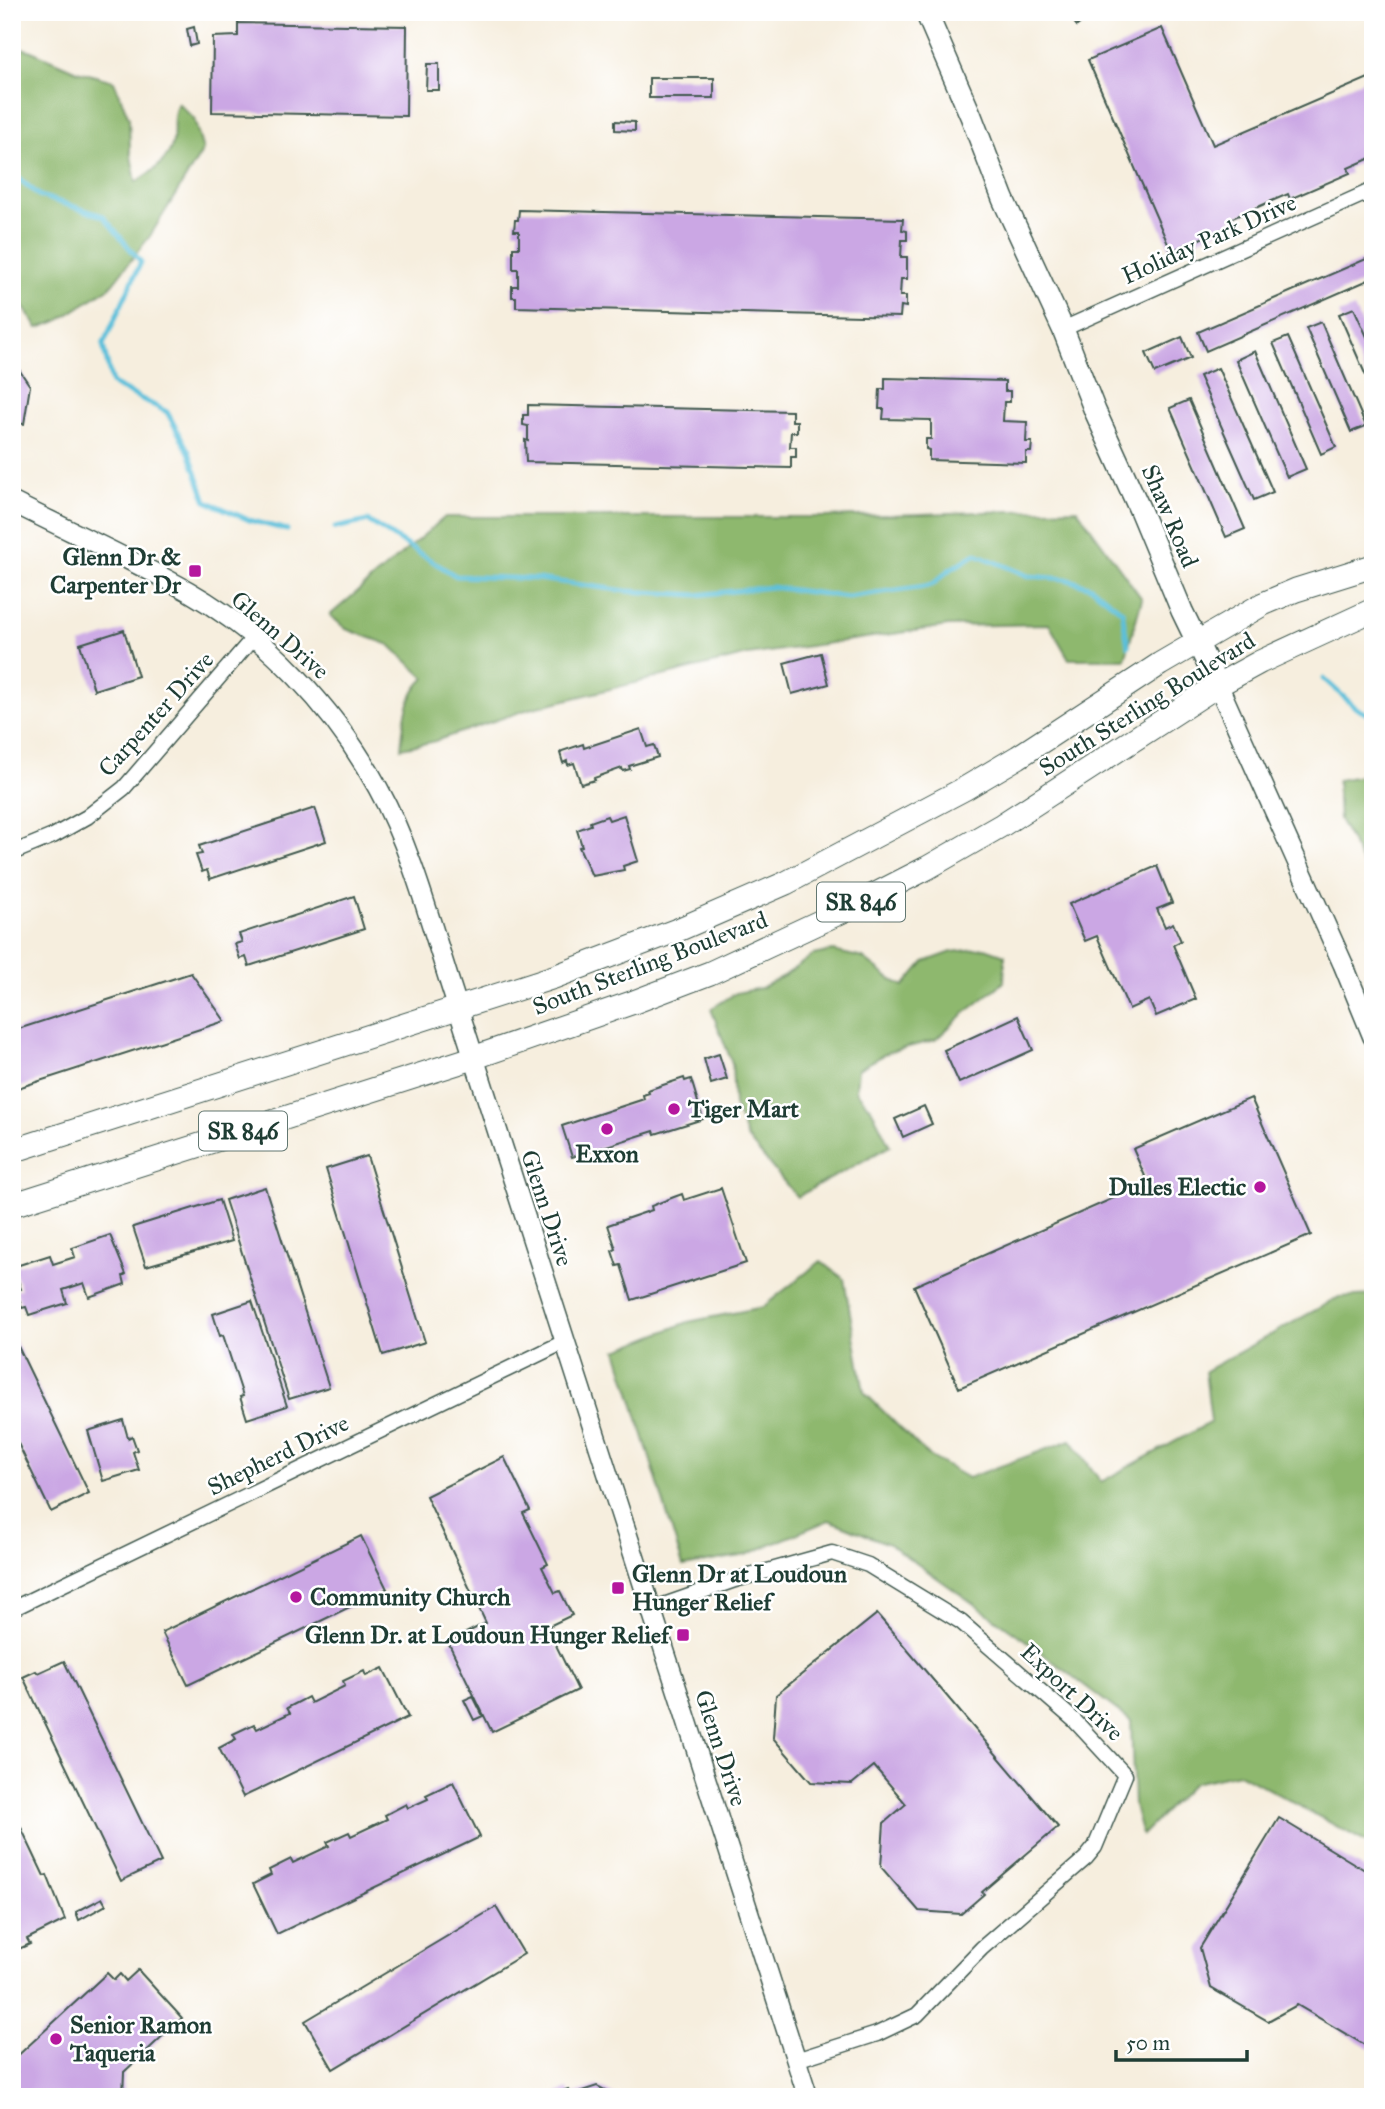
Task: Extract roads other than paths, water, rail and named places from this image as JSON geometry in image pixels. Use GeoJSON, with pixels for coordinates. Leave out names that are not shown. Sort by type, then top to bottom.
{"type":"FeatureCollection","features":[{"type":"Feature","properties":{"kind":"main road","name":"Shaw Road"},"geometry":{"type":"LineString","coordinates":[[926,12],[1003,199],[1063,329],[1095,411],[1218,685]]}},
{"type":"Feature","properties":{"kind":"main road","name":"South Sterling Boulevard"},"geometry":{"type":"LineString","coordinates":[[12,1151],[458,1008],[618,953],[786,883],[873,839],[986,776],[1197,642],[1263,604],[1296,590],[1373,566]]}},
{"type":"Feature","properties":{"kind":"main road","name":"South Sterling Boulevard"},"geometry":{"type":"LineString","coordinates":[[12,1205],[473,1058],[710,973],[927,869],[1002,825],[1218,685],[1260,662],[1373,610]]}},
{"type":"Feature","properties":{"kind":"street","name":"Holiday Park Drive"},"geometry":{"type":"LineString","coordinates":[[1063,329],[1373,190]]}},
{"type":"Feature","properties":{"kind":"street","name":"Glenn Drive"},"geometry":{"type":"LineString","coordinates":[[12,502],[190,592],[253,638],[281,661],[313,694],[359,756],[379,789],[415,877],[458,1008],[808,2097]]}},
{"type":"Feature","properties":{"kind":"street","name":"Carpenter Drive"},"geometry":{"type":"LineString","coordinates":[[12,853],[53,836],[87,817],[124,788],[253,638]]}},
{"type":"Feature","properties":{"kind":"street","name":"Shaw Road"},"geometry":{"type":"LineString","coordinates":[[1218,685],[1373,1037]]}},
{"type":"Feature","properties":{"kind":"street","name":"Shepherd Drive"},"geometry":{"type":"LineString","coordinates":[[12,1609],[564,1342]]}},
{"type":"Feature","properties":{"kind":"street","name":"Export Drive"},"geometry":{"type":"LineString","coordinates":[[652,1609],[759,1573],[832,1553],[844,1556],[868,1565],[961,1622],[1074,1720],[1125,1775],[1095,1847],[1086,1858],[982,1948],[917,2015],[877,2034],[796,2060]]}},
{"type":"Feature","properties":{"kind":"waterway"},"geometry":{"type":"LineString","coordinates":[[12,173],[40,196],[103,216],[141,262],[103,345],[112,384],[167,412],[189,452],[206,501],[249,520],[287,530]]}},
{"type":"Feature","properties":{"kind":"waterway"},"geometry":{"type":"LineString","coordinates":[[335,528],[368,521],[456,576],[538,579],[626,591],[697,595],[771,587],[848,597],[932,585],[949,570],[976,554],[1029,576],[1066,579],[1091,587],[1122,611],[1128,646]]}},
{"type":"Feature","properties":{"kind":"waterway"},"geometry":{"type":"LineString","coordinates":[[1324,679],[1356,708],[1373,717]]}},
{"type":"Feature","properties":{"kind":"place","name":"Glenn Dr & Carpenter Dr"},"geometry":{"type":"Point","coordinates":[195,571]}},
{"type":"Feature","properties":{"kind":"place","name":"Tiger Mart"},"geometry":{"type":"Point","coordinates":[674,1109]}},
{"type":"Feature","properties":{"kind":"place","name":"Exxon"},"geometry":{"type":"Point","coordinates":[607,1129]}},
{"type":"Feature","properties":{"kind":"place","name":"Dulles Electic"},"geometry":{"type":"Point","coordinates":[1260,1187]}},
{"type":"Feature","properties":{"kind":"place","name":"Glenn Dr at Loudoun Hunger Relief"},"geometry":{"type":"Point","coordinates":[618,1588]}},
{"type":"Feature","properties":{"kind":"place","name":"Community Church"},"geometry":{"type":"Point","coordinates":[296,1597]}},
{"type":"Feature","properties":{"kind":"place","name":"Glenn Dr. at Loudoun Hunger Relief"},"geometry":{"type":"Point","coordinates":[683,1635]}},
{"type":"Feature","properties":{"kind":"place","name":"Senior Ramon Taqueria"},"geometry":{"type":"Point","coordinates":[56,2039]}}]}
